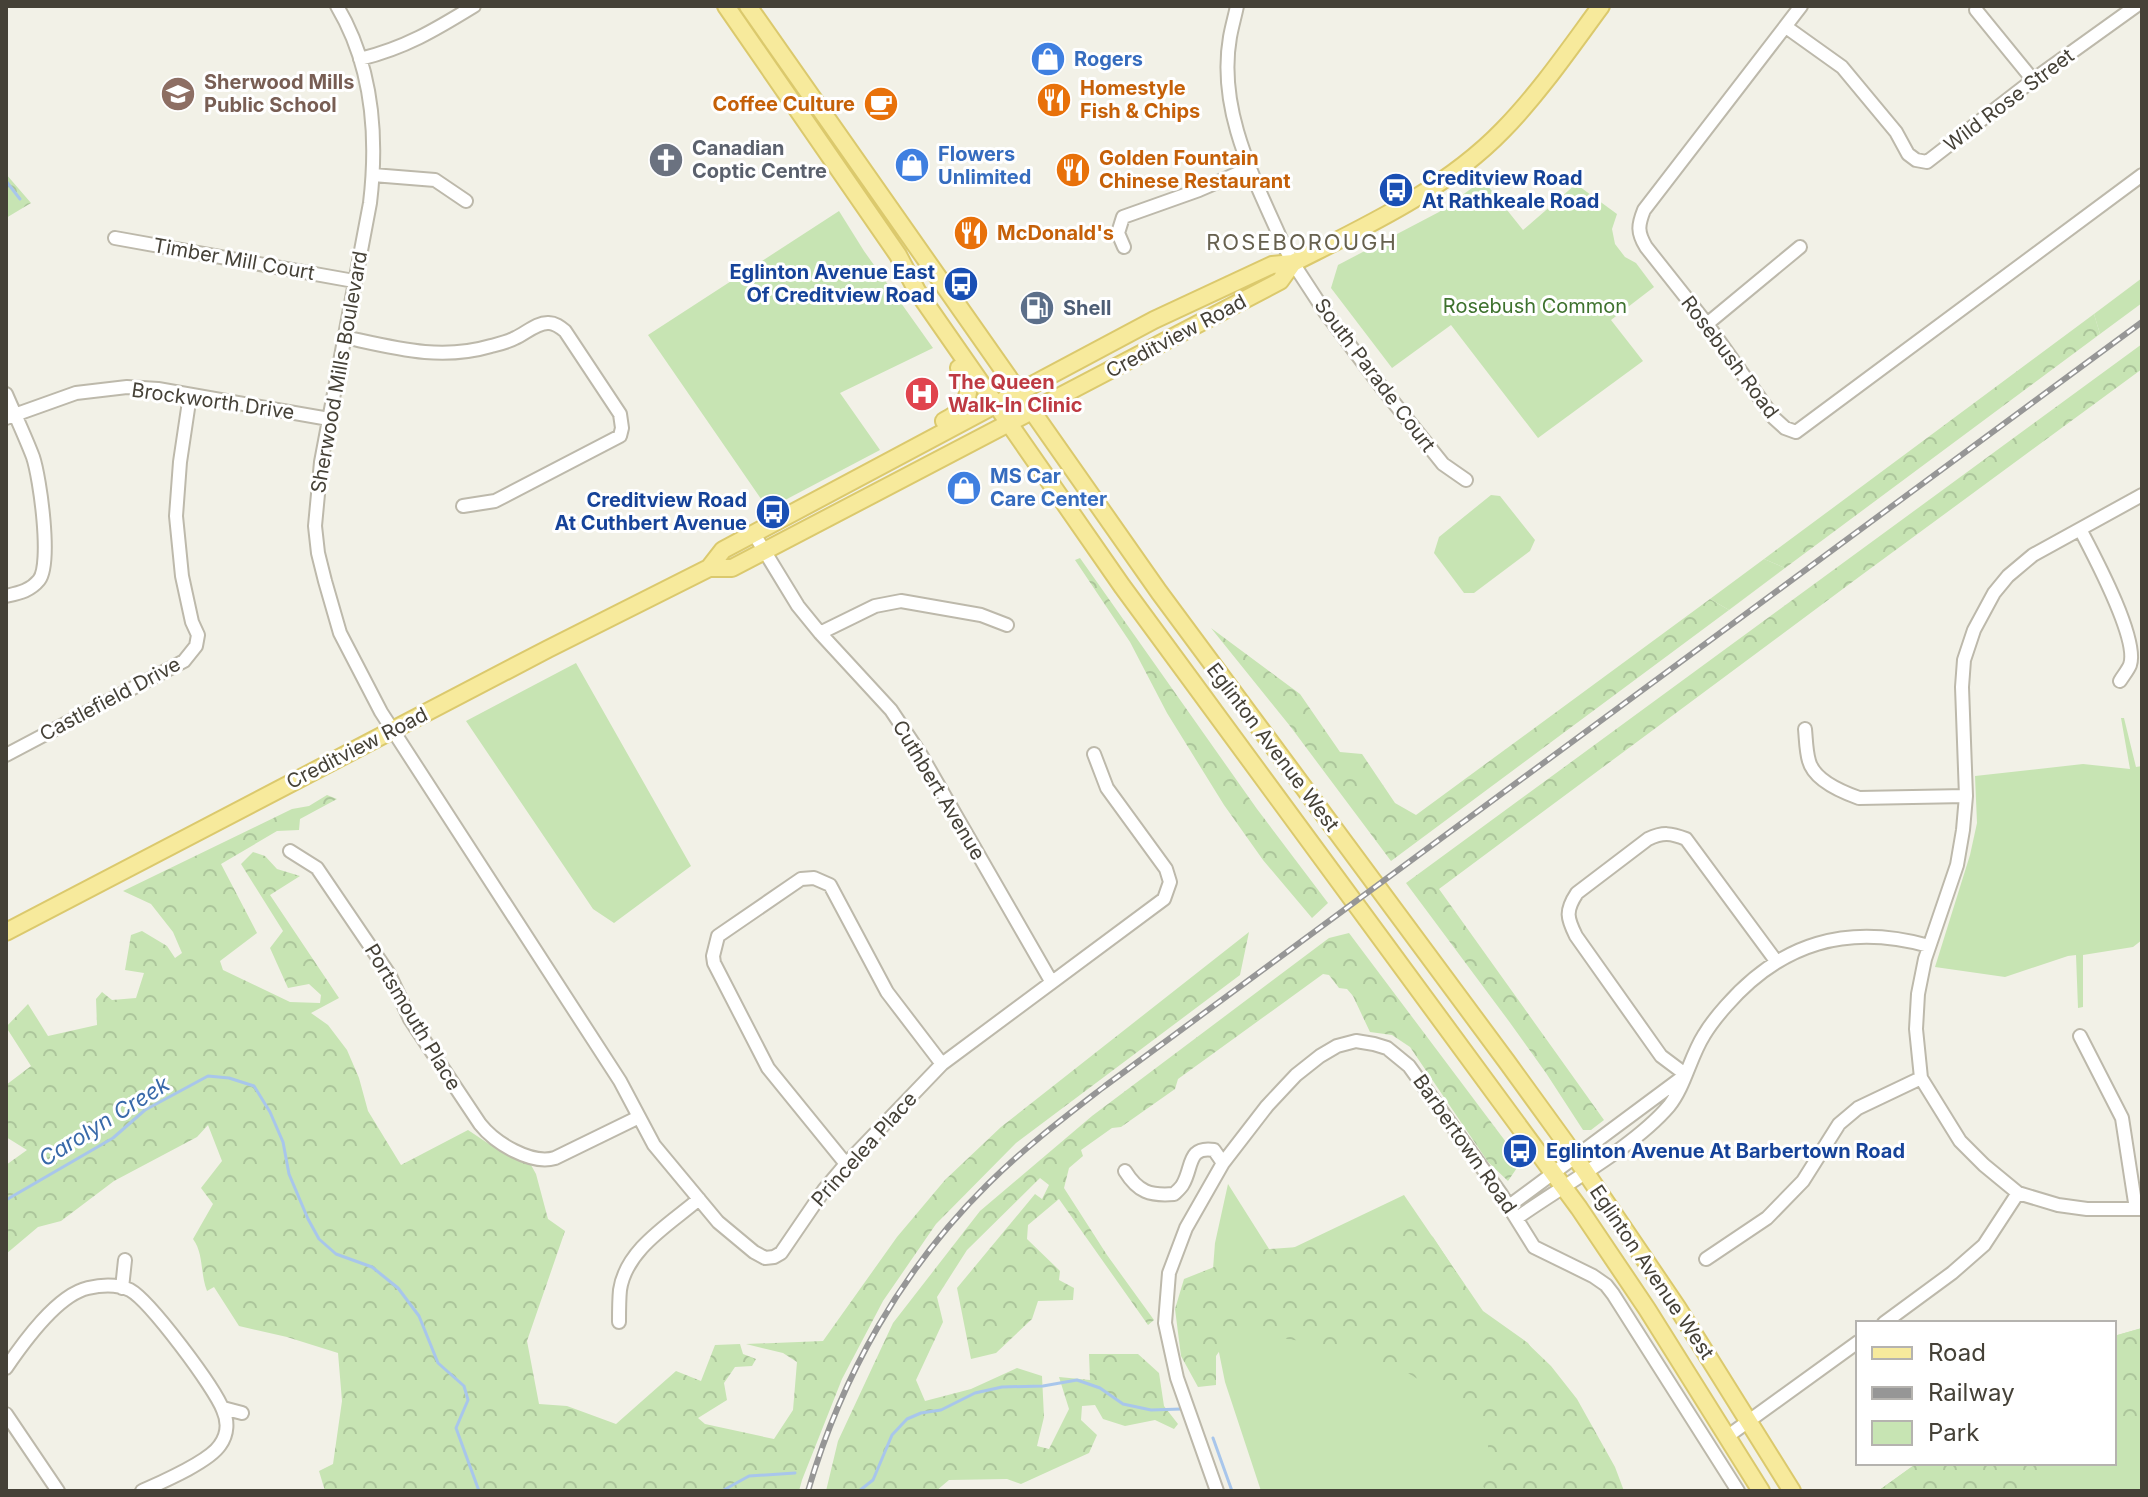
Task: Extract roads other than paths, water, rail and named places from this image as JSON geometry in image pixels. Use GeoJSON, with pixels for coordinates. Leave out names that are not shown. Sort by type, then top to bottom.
{"type":"FeatureCollection","features":[{"type":"Feature","properties":{"kind":"main road","name":"Eglinton Avenue West"},"geometry":{"type":"LineString","coordinates":[[726,6],[898,255],[917,291],[1122,586],[1559,1180],[1647,1309],[1761,1491]]}},
{"type":"Feature","properties":{"kind":"main road","name":"Eglinton Avenue West"},"geometry":{"type":"LineString","coordinates":[[748,6],[1159,592],[1580,1164],[1668,1294],[1792,1491]]}},
{"type":"Feature","properties":{"kind":"main road","name":"Creditview Road"},"geometry":{"type":"LineString","coordinates":[[6,932],[709,568],[723,550],[1188,304],[1272,265],[1293,263],[1412,201],[1474,156],[1503,130],[1546,80],[1601,6]]}},
{"type":"Feature","properties":{"kind":"main road","name":"Creditview Road"},"geometry":{"type":"LineString","coordinates":[[709,568],[732,568],[1032,412],[1280,281],[1293,263]]}},
{"type":"Feature","properties":{"kind":"main road"},"geometry":{"type":"LineString","coordinates":[[899,455],[911,439],[954,416],[966,403],[969,382],[941,342],[945,331]]}},
{"type":"Feature","properties":{"kind":"street","name":"Sherwood Mills Boulevard"},"geometry":{"type":"LineString","coordinates":[[337,6],[348,24],[368,84],[373,175],[329,419],[315,526],[318,553],[340,633],[392,730]]}},
{"type":"Feature","properties":{"kind":"street"},"geometry":{"type":"LineString","coordinates":[[360,59],[412,43],[474,6]]}},
{"type":"Feature","properties":{"kind":"street","name":"South Parade Court"},"geometry":{"type":"LineString","coordinates":[[1237,6],[1230,39],[1231,107],[1238,139],[1293,263],[1351,347],[1443,464],[1466,480]]}},
{"type":"Feature","properties":{"kind":"street","name":"Rosebush Road"},"geometry":{"type":"LineString","coordinates":[[1801,6],[1644,210],[1638,234],[1774,418],[1785,428],[1796,432],[2142,175]]}},
{"type":"Feature","properties":{"kind":"street","name":"Wild Rose Street"},"geometry":{"type":"LineString","coordinates":[[1786,27],[1842,67],[1896,132],[1908,154],[1916,160],[1927,162],[2136,6]]}},
{"type":"Feature","properties":{"kind":"street"},"geometry":{"type":"LineString","coordinates":[[1976,10],[2033,80]]}},
{"type":"Feature","properties":{"kind":"street"},"geometry":{"type":"LineString","coordinates":[[1124,247],[1118,233],[1123,217],[1250,168]]}},
{"type":"Feature","properties":{"kind":"street"},"geometry":{"type":"LineString","coordinates":[[373,175],[435,180],[466,201]]}},
{"type":"Feature","properties":{"kind":"street","name":"Timber Mill Court"},"geometry":{"type":"LineString","coordinates":[[115,238],[354,281]]}},
{"type":"Feature","properties":{"kind":"street"},"geometry":{"type":"LineString","coordinates":[[1707,324],[1800,247]]}},
{"type":"Feature","properties":{"kind":"street"},"geometry":{"type":"LineString","coordinates":[[344,337],[440,354],[493,346],[549,322],[565,331],[620,414],[620,436],[495,501],[463,506]]}},
{"type":"Feature","properties":{"kind":"street","name":"Brockworth Drive"},"geometry":{"type":"LineString","coordinates":[[10,416],[76,393],[127,387],[158,389],[329,419]]}},
{"type":"Feature","properties":{"kind":"street"},"geometry":{"type":"LineString","coordinates":[[6,394],[10,416],[34,458],[41,492],[44,571],[28,590],[6,596]]}},
{"type":"Feature","properties":{"kind":"street","name":"Castlefield Drive"},"geometry":{"type":"LineString","coordinates":[[6,755],[184,661],[196,646],[198,635],[182,576],[176,516],[190,395]]}},
{"type":"Feature","properties":{"kind":"street"},"geometry":{"type":"LineString","coordinates":[[2080,1036],[2122,1118],[2139,1209],[2087,1209],[2058,1205],[2018,1193],[1960,1141],[1921,1078],[1916,1029],[1918,994],[1929,946],[1957,865],[1963,830],[1966,796],[1962,687],[1964,660],[1974,630],[1984,608],[2008,576],[2033,555],[2142,495]]}},
{"type":"Feature","properties":{"kind":"street"},"geometry":{"type":"LineString","coordinates":[[2080,529],[2111,590],[2128,636],[2131,662],[2120,681]]}},
{"type":"Feature","properties":{"kind":"street","name":"Cuthbert Avenue"},"geometry":{"type":"LineString","coordinates":[[754,534],[798,606],[891,710],[921,755],[1051,981]]}},
{"type":"Feature","properties":{"kind":"street"},"geometry":{"type":"LineString","coordinates":[[820,633],[875,606],[901,601],[981,615],[1007,625]]}},
{"type":"Feature","properties":{"kind":"street"},"geometry":{"type":"LineString","coordinates":[[1805,729],[1809,765],[1842,792],[1859,798],[1966,796]]}},
{"type":"Feature","properties":{"kind":"street","name":"Princelea Place"},"geometry":{"type":"LineString","coordinates":[[392,730],[620,1081],[654,1145],[718,1222],[765,1258],[781,1253],[846,1164],[942,1064],[1164,899],[1170,882],[1166,869],[1107,788],[1094,754]]}},
{"type":"Feature","properties":{"kind":"street"},"geometry":{"type":"LineString","coordinates":[[1685,1074],[1661,1056],[1576,936],[1568,920],[1570,904],[1577,893],[1648,839],[1661,833],[1673,833],[1686,839],[1776,961]]}},
{"type":"Feature","properties":{"kind":"street","name":"Portsmouth Place"},"geometry":{"type":"LineString","coordinates":[[290,851],[317,868],[389,974],[410,1019],[480,1124],[494,1138],[524,1155],[547,1160],[639,1117]]}},
{"type":"Feature","properties":{"kind":"street"},"geometry":{"type":"LineString","coordinates":[[846,1164],[768,1068],[714,963],[718,936],[801,879],[814,878],[830,885],[887,992],[942,1064]]}},
{"type":"Feature","properties":{"kind":"street"},"geometry":{"type":"LineString","coordinates":[[1580,1164],[1654,1120],[1671,1104],[1704,1035],[1744,985],[1776,961],[1802,947],[1846,938],[1896,938],[1929,946]]}},
{"type":"Feature","properties":{"kind":"street","name":"Barbertown Road"},"geometry":{"type":"LineString","coordinates":[[1217,1491],[1177,1378],[1165,1323],[1169,1273],[1186,1228],[1223,1163],[1277,1096],[1296,1075],[1320,1056],[1337,1046],[1356,1041],[1387,1048],[1409,1066],[1509,1206],[1534,1247],[1606,1285],[1738,1491]]}},
{"type":"Feature","properties":{"kind":"street"},"geometry":{"type":"LineString","coordinates":[[1517,1218],[1685,1074]]}},
{"type":"Feature","properties":{"kind":"street"},"geometry":{"type":"LineString","coordinates":[[1706,1259],[1767,1218],[1803,1181],[1839,1124],[1858,1108],[1921,1078]]}},
{"type":"Feature","properties":{"kind":"street"},"geometry":{"type":"LineString","coordinates":[[1125,1171],[1133,1183],[1146,1192],[1174,1194],[1183,1184],[1193,1156],[1199,1151],[1214,1150],[1223,1163]]}},
{"type":"Feature","properties":{"kind":"street"},"geometry":{"type":"LineString","coordinates":[[1509,1206],[1559,1180]]}},
{"type":"Feature","properties":{"kind":"street"},"geometry":{"type":"LineString","coordinates":[[1887,1321],[1984,1245],[2018,1193]]}},
{"type":"Feature","properties":{"kind":"street"},"geometry":{"type":"LineString","coordinates":[[619,1322],[620,1287],[630,1262],[646,1243],[699,1199]]}},
{"type":"Feature","properties":{"kind":"street"},"geometry":{"type":"LineString","coordinates":[[122,1288],[125,1260]]}},
{"type":"Feature","properties":{"kind":"street"},"geometry":{"type":"LineString","coordinates":[[6,1368],[37,1326],[62,1303],[85,1288],[114,1285],[130,1290],[150,1308],[223,1408],[227,1425],[220,1445],[195,1465],[142,1491]]}},
{"type":"Feature","properties":{"kind":"street"},"geometry":{"type":"LineString","coordinates":[[1728,1436],[1856,1343]]}},
{"type":"Feature","properties":{"kind":"street"},"geometry":{"type":"LineString","coordinates":[[223,1408],[242,1413]]}},
{"type":"Feature","properties":{"kind":"street"},"geometry":{"type":"LineString","coordinates":[[6,1414],[58,1491]]}},
{"type":"Feature","properties":{"kind":"waterway"},"geometry":{"type":"LineString","coordinates":[[6,181],[20,199]]}},
{"type":"Feature","properties":{"kind":"waterway","name":"Carolyn Creek"},"geometry":{"type":"LineString","coordinates":[[6,1200],[113,1138],[145,1110],[208,1076],[229,1078],[254,1086],[283,1142],[289,1174],[319,1239],[336,1254],[372,1267],[398,1288],[419,1316],[438,1363],[464,1386],[468,1400],[456,1428],[479,1491]]}},
{"type":"Feature","properties":{"kind":"waterway","name":"Carolyn Creek"},"geometry":{"type":"LineString","coordinates":[[859,1491],[873,1480],[892,1435],[907,1419],[941,1410],[975,1393],[1002,1387],[1043,1386],[1077,1380],[1100,1388],[1123,1404],[1151,1410],[1181,1409]]}},
{"type":"Feature","properties":{"kind":"waterway","name":"Carolyn Creek"},"geometry":{"type":"LineString","coordinates":[[1213,1438],[1232,1491]]}},
{"type":"Feature","properties":{"kind":"waterway","name":"Carolyn Creek"},"geometry":{"type":"LineString","coordinates":[[722,1491],[749,1476],[795,1473]]}},
{"type":"Feature","properties":{"kind":"railway"},"geometry":{"type":"LineString","coordinates":[[808,1491],[838,1406],[878,1326],[928,1252],[957,1217],[1016,1158],[1105,1086],[2142,322]]}},
{"type":"Feature","properties":{"kind":"place","name":"Rogers"},"geometry":{"type":"Point","coordinates":[1048,59]}},
{"type":"Feature","properties":{"kind":"place","name":"Sherwood Mills Public School"},"geometry":{"type":"Point","coordinates":[178,94]}},
{"type":"Feature","properties":{"kind":"place","name":"Homestyle Fish & Chips"},"geometry":{"type":"Point","coordinates":[1054,100]}},
{"type":"Feature","properties":{"kind":"place","name":"Coffee Culture"},"geometry":{"type":"Point","coordinates":[881,104]}},
{"type":"Feature","properties":{"kind":"place","name":"Canadian Coptic Centre"},"geometry":{"type":"Point","coordinates":[666,160]}},
{"type":"Feature","properties":{"kind":"place","name":"Flowers Unlimited"},"geometry":{"type":"Point","coordinates":[912,165]}},
{"type":"Feature","properties":{"kind":"place","name":"Golden Fountain Chinese Restaurant"},"geometry":{"type":"Point","coordinates":[1073,170]}},
{"type":"Feature","properties":{"kind":"place","name":"Creditview Road At Rathkeale Road"},"geometry":{"type":"Point","coordinates":[1396,190]}},
{"type":"Feature","properties":{"kind":"place","name":"McDonald's"},"geometry":{"type":"Point","coordinates":[971,233]}},
{"type":"Feature","properties":{"kind":"place","name":"Eglinton Avenue East Of Creditview Road"},"geometry":{"type":"Point","coordinates":[961,284]}},
{"type":"Feature","properties":{"kind":"place","name":"Shell"},"geometry":{"type":"Point","coordinates":[1037,308]}},
{"type":"Feature","properties":{"kind":"place","name":"The Queen Walk-In Clinic"},"geometry":{"type":"Point","coordinates":[922,394]}},
{"type":"Feature","properties":{"kind":"place","name":"MS Car Care Center"},"geometry":{"type":"Point","coordinates":[964,488]}},
{"type":"Feature","properties":{"kind":"place","name":"Creditview Road At Cuthbert Avenue"},"geometry":{"type":"Point","coordinates":[773,512]}},
{"type":"Feature","properties":{"kind":"place","name":"Eglinton Avenue At Barbertown Road"},"geometry":{"type":"Point","coordinates":[1520,1151]}},
{"type":"Feature","properties":{"kind":"district","name":"ROSEBOROUGH"},"geometry":{"type":"Point","coordinates":[1302,242]}},
{"type":"Feature","properties":{"kind":"park label","name":"Rosebush Common"},"geometry":{"type":"Point","coordinates":[1535,306]}}]}
